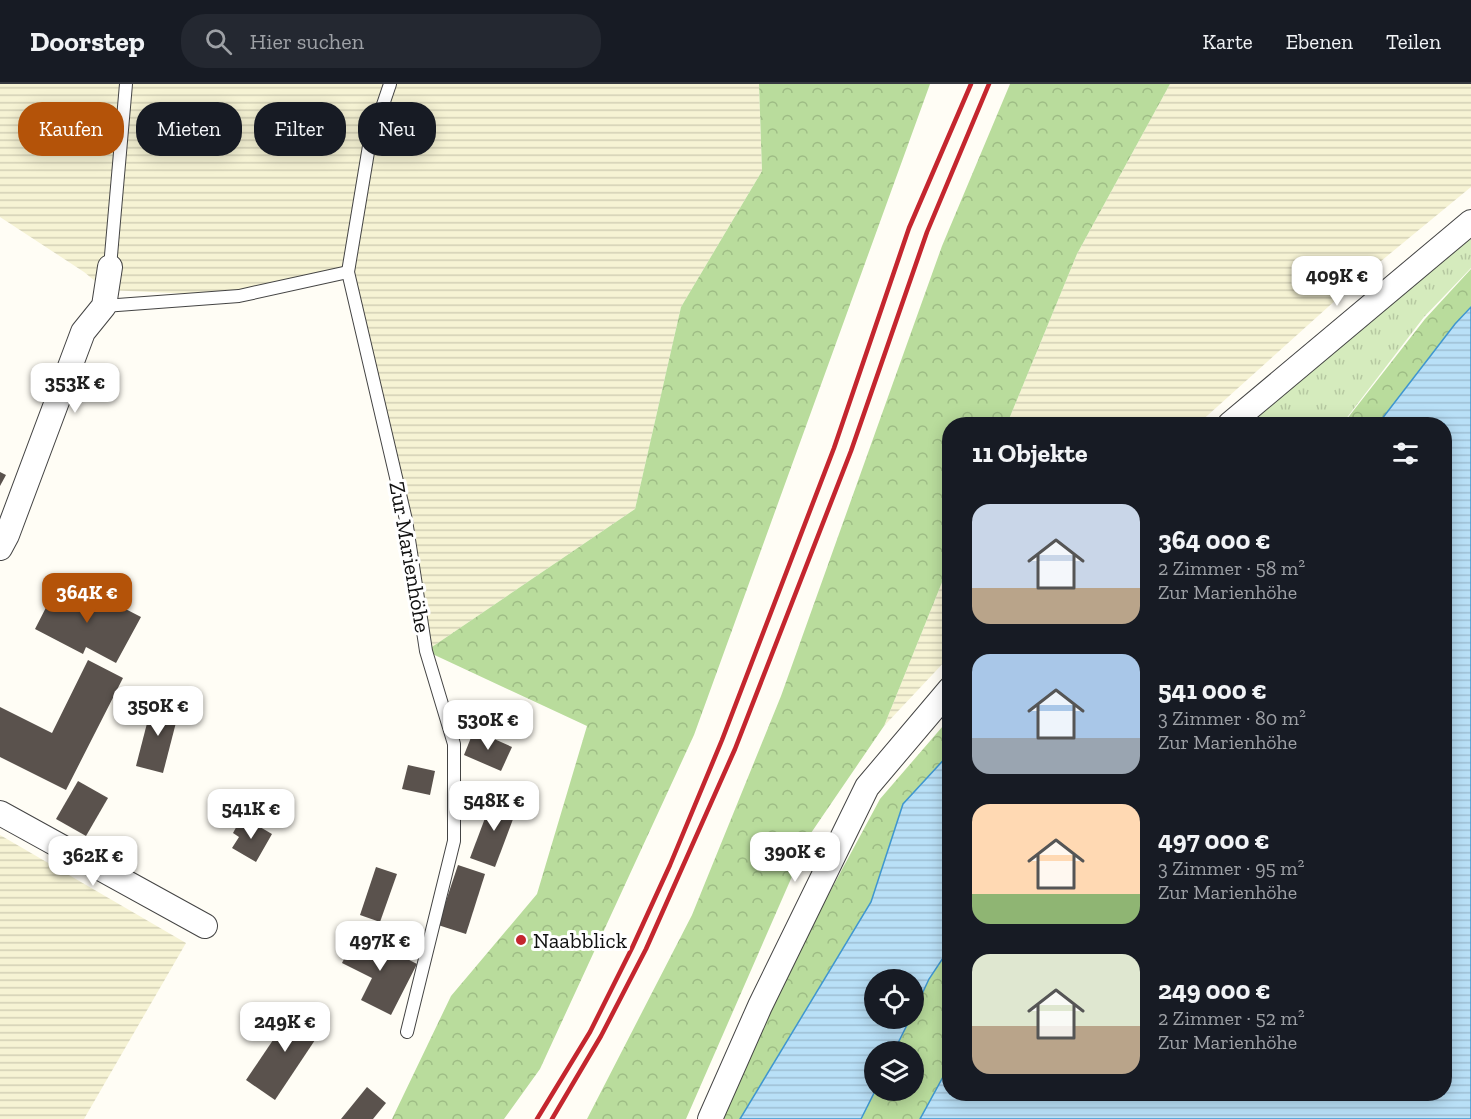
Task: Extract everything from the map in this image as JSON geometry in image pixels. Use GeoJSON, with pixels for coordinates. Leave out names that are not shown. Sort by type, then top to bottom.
{"type":"FeatureCollection","features":[{"type":"Feature","properties":{"kind":"street"},"geometry":{"type":"LineString","coordinates":[[1238,417],[1471,222]]}},
{"type":"Feature","properties":{"kind":"street"},"geometry":{"type":"LineString","coordinates":[[0,548],[8,535],[83,332],[104,306],[110,267]]}},
{"type":"Feature","properties":{"kind":"street"},"geometry":{"type":"LineString","coordinates":[[710,1119],[760,1006],[867,787],[942,698]]}},
{"type":"Feature","properties":{"kind":"street"},"geometry":{"type":"LineString","coordinates":[[0,813],[205,926]]}},
{"type":"Feature","properties":{"kind":"lane"},"geometry":{"type":"LineString","coordinates":[[110,267],[126,84]]}},
{"type":"Feature","properties":{"kind":"lane","name":"Zur Marienhöhe"},"geometry":{"type":"LineString","coordinates":[[390,84],[369,146],[348,272],[406,520],[426,651],[454,744],[454,841],[407,1032]]}},
{"type":"Feature","properties":{"kind":"lane"},"geometry":{"type":"LineString","coordinates":[[104,306],[239,296],[348,272]]}},
{"type":"Feature","properties":{"kind":"shaded area"},"geometry":{"type":"Polygon","coordinates":[[[0,84],[759,84],[762,171],[681,307],[635,509],[426,651],[406,520],[348,272],[239,296],[106,290],[84,272],[0,217],[0,84]]]}},
{"type":"Feature","properties":{"kind":"shaded area"},"geometry":{"type":"Polygon","coordinates":[[[1170,84],[1471,84],[1471,187],[1358,280],[1206,417],[1010,417],[1077,254],[1170,84]]]}},
{"type":"Feature","properties":{"kind":"shaded area"},"geometry":{"type":"Polygon","coordinates":[[[942,582],[942,664],[884,726],[942,582]]]}},
{"type":"Feature","properties":{"kind":"shaded area"},"geometry":{"type":"Polygon","coordinates":[[[0,835],[186,943],[84,1119],[0,1119],[0,835]]]}},
{"type":"Feature","properties":{"kind":"green space"},"geometry":{"type":"Polygon","coordinates":[[[759,84],[930,84],[694,735],[540,1069],[504,1119],[392,1119],[451,996],[537,894],[587,726],[426,651],[635,509],[681,307],[762,171],[759,84]]]}},
{"type":"Feature","properties":{"kind":"green space"},"geometry":{"type":"Polygon","coordinates":[[[1010,84],[1170,84],[1077,254],[1010,417],[942,417],[942,582],[884,726],[811,833],[686,1119],[587,1119],[692,915],[781,696],[942,246],[1010,84]]]}},
{"type":"Feature","properties":{"kind":"green space"},"geometry":{"type":"Polygon","coordinates":[[[1471,235],[1471,268],[1424,317],[1347,417],[1255,417],[1471,235]]]}},
{"type":"Feature","properties":{"kind":"green space"},"geometry":{"type":"Polygon","coordinates":[[[1471,269],[1471,307],[1455,324],[1383,417],[1348,417],[1425,319],[1471,269]]]}},
{"type":"Feature","properties":{"kind":"green space"},"geometry":{"type":"Polygon","coordinates":[[[942,727],[942,762],[903,804],[871,902],[740,1119],[719,1119],[789,968],[880,799],[942,727]]]}},
{"type":"Feature","properties":{"kind":"green space"},"geometry":{"type":"Polygon","coordinates":[[[942,960],[942,1079],[920,1119],[861,1119],[870,1101],[924,1101],[924,1041],[899,1041],[905,1029],[924,1029],[924,989],[942,960]]]}},
{"type":"Feature","properties":{"kind":"water"},"geometry":{"type":"Polygon","coordinates":[[[1471,307],[1471,1119],[920,1119],[942,1079],[942,1101],[1452,1101],[1452,417],[1383,417],[1455,324],[1471,307]]]}},
{"type":"Feature","properties":{"kind":"water"},"geometry":{"type":"Polygon","coordinates":[[[942,762],[942,960],[924,990],[924,969],[864,969],[864,1029],[905,1029],[899,1041],[864,1041],[864,1101],[870,1101],[861,1119],[740,1119],[871,902],[903,804],[942,762]]]}},
{"type":"Feature","properties":{"kind":"building"},"geometry":{"type":"Polygon","coordinates":[[[0,472],[6,475],[0,486],[0,472]]]}},
{"type":"Feature","properties":{"kind":"building"},"geometry":{"type":"Polygon","coordinates":[[[58,584],[106,609],[110,601],[141,617],[116,663],[86,647],[83,654],[35,629],[58,584]]]}},
{"type":"Feature","properties":{"kind":"building"},"geometry":{"type":"Polygon","coordinates":[[[88,660],[123,678],[66,790],[0,757],[0,707],[52,733],[88,660]]]}},
{"type":"Feature","properties":{"kind":"building"},"geometry":{"type":"Polygon","coordinates":[[[153,700],[180,707],[163,773],[136,766],[153,700]]]}},
{"type":"Feature","properties":{"kind":"building"},"geometry":{"type":"Polygon","coordinates":[[[474,730],[512,747],[501,771],[464,755],[474,730]]]}},
{"type":"Feature","properties":{"kind":"building"},"geometry":{"type":"Polygon","coordinates":[[[408,765],[435,771],[430,795],[402,789],[408,765]]]}},
{"type":"Feature","properties":{"kind":"building"},"geometry":{"type":"Polygon","coordinates":[[[78,781],[108,798],[86,836],[56,819],[78,781]]]}},
{"type":"Feature","properties":{"kind":"building"},"geometry":{"type":"Polygon","coordinates":[[[493,797],[518,806],[495,867],[470,858],[493,797]]]}},
{"type":"Feature","properties":{"kind":"building"},"geometry":{"type":"Polygon","coordinates":[[[248,820],[272,834],[256,862],[232,848],[239,837],[233,833],[239,822],[245,825],[248,820]]]}},
{"type":"Feature","properties":{"kind":"building"},"geometry":{"type":"Polygon","coordinates":[[[458,865],[485,874],[466,934],[438,925],[458,865]]]}},
{"type":"Feature","properties":{"kind":"building"},"geometry":{"type":"Polygon","coordinates":[[[376,867],[397,874],[380,922],[360,915],[376,867]]]}},
{"type":"Feature","properties":{"kind":"building"},"geometry":{"type":"Polygon","coordinates":[[[357,933],[417,964],[391,1015],[361,1000],[372,978],[342,963],[357,933]]]}},
{"type":"Feature","properties":{"kind":"building"},"geometry":{"type":"Polygon","coordinates":[[[296,1006],[325,1025],[275,1100],[246,1080],[296,1006]]]}},
{"type":"Feature","properties":{"kind":"building"},"geometry":{"type":"Polygon","coordinates":[[[367,1087],[386,1103],[373,1119],[341,1119],[367,1087]]]}},
{"type":"Feature","properties":{"kind":"railway"},"geometry":{"type":"LineString","coordinates":[[537,1119],[590,1032],[670,865],[722,740],[834,448],[909,228],[971,84]]}},
{"type":"Feature","properties":{"kind":"railway"},"geometry":{"type":"LineString","coordinates":[[552,1119],[601,1036],[646,949],[735,749],[851,451],[927,232],[989,84]]}},
{"type":"Feature","properties":{"kind":"place","name":"Naabblick"},"geometry":{"type":"Point","coordinates":[521,940]}}]}
